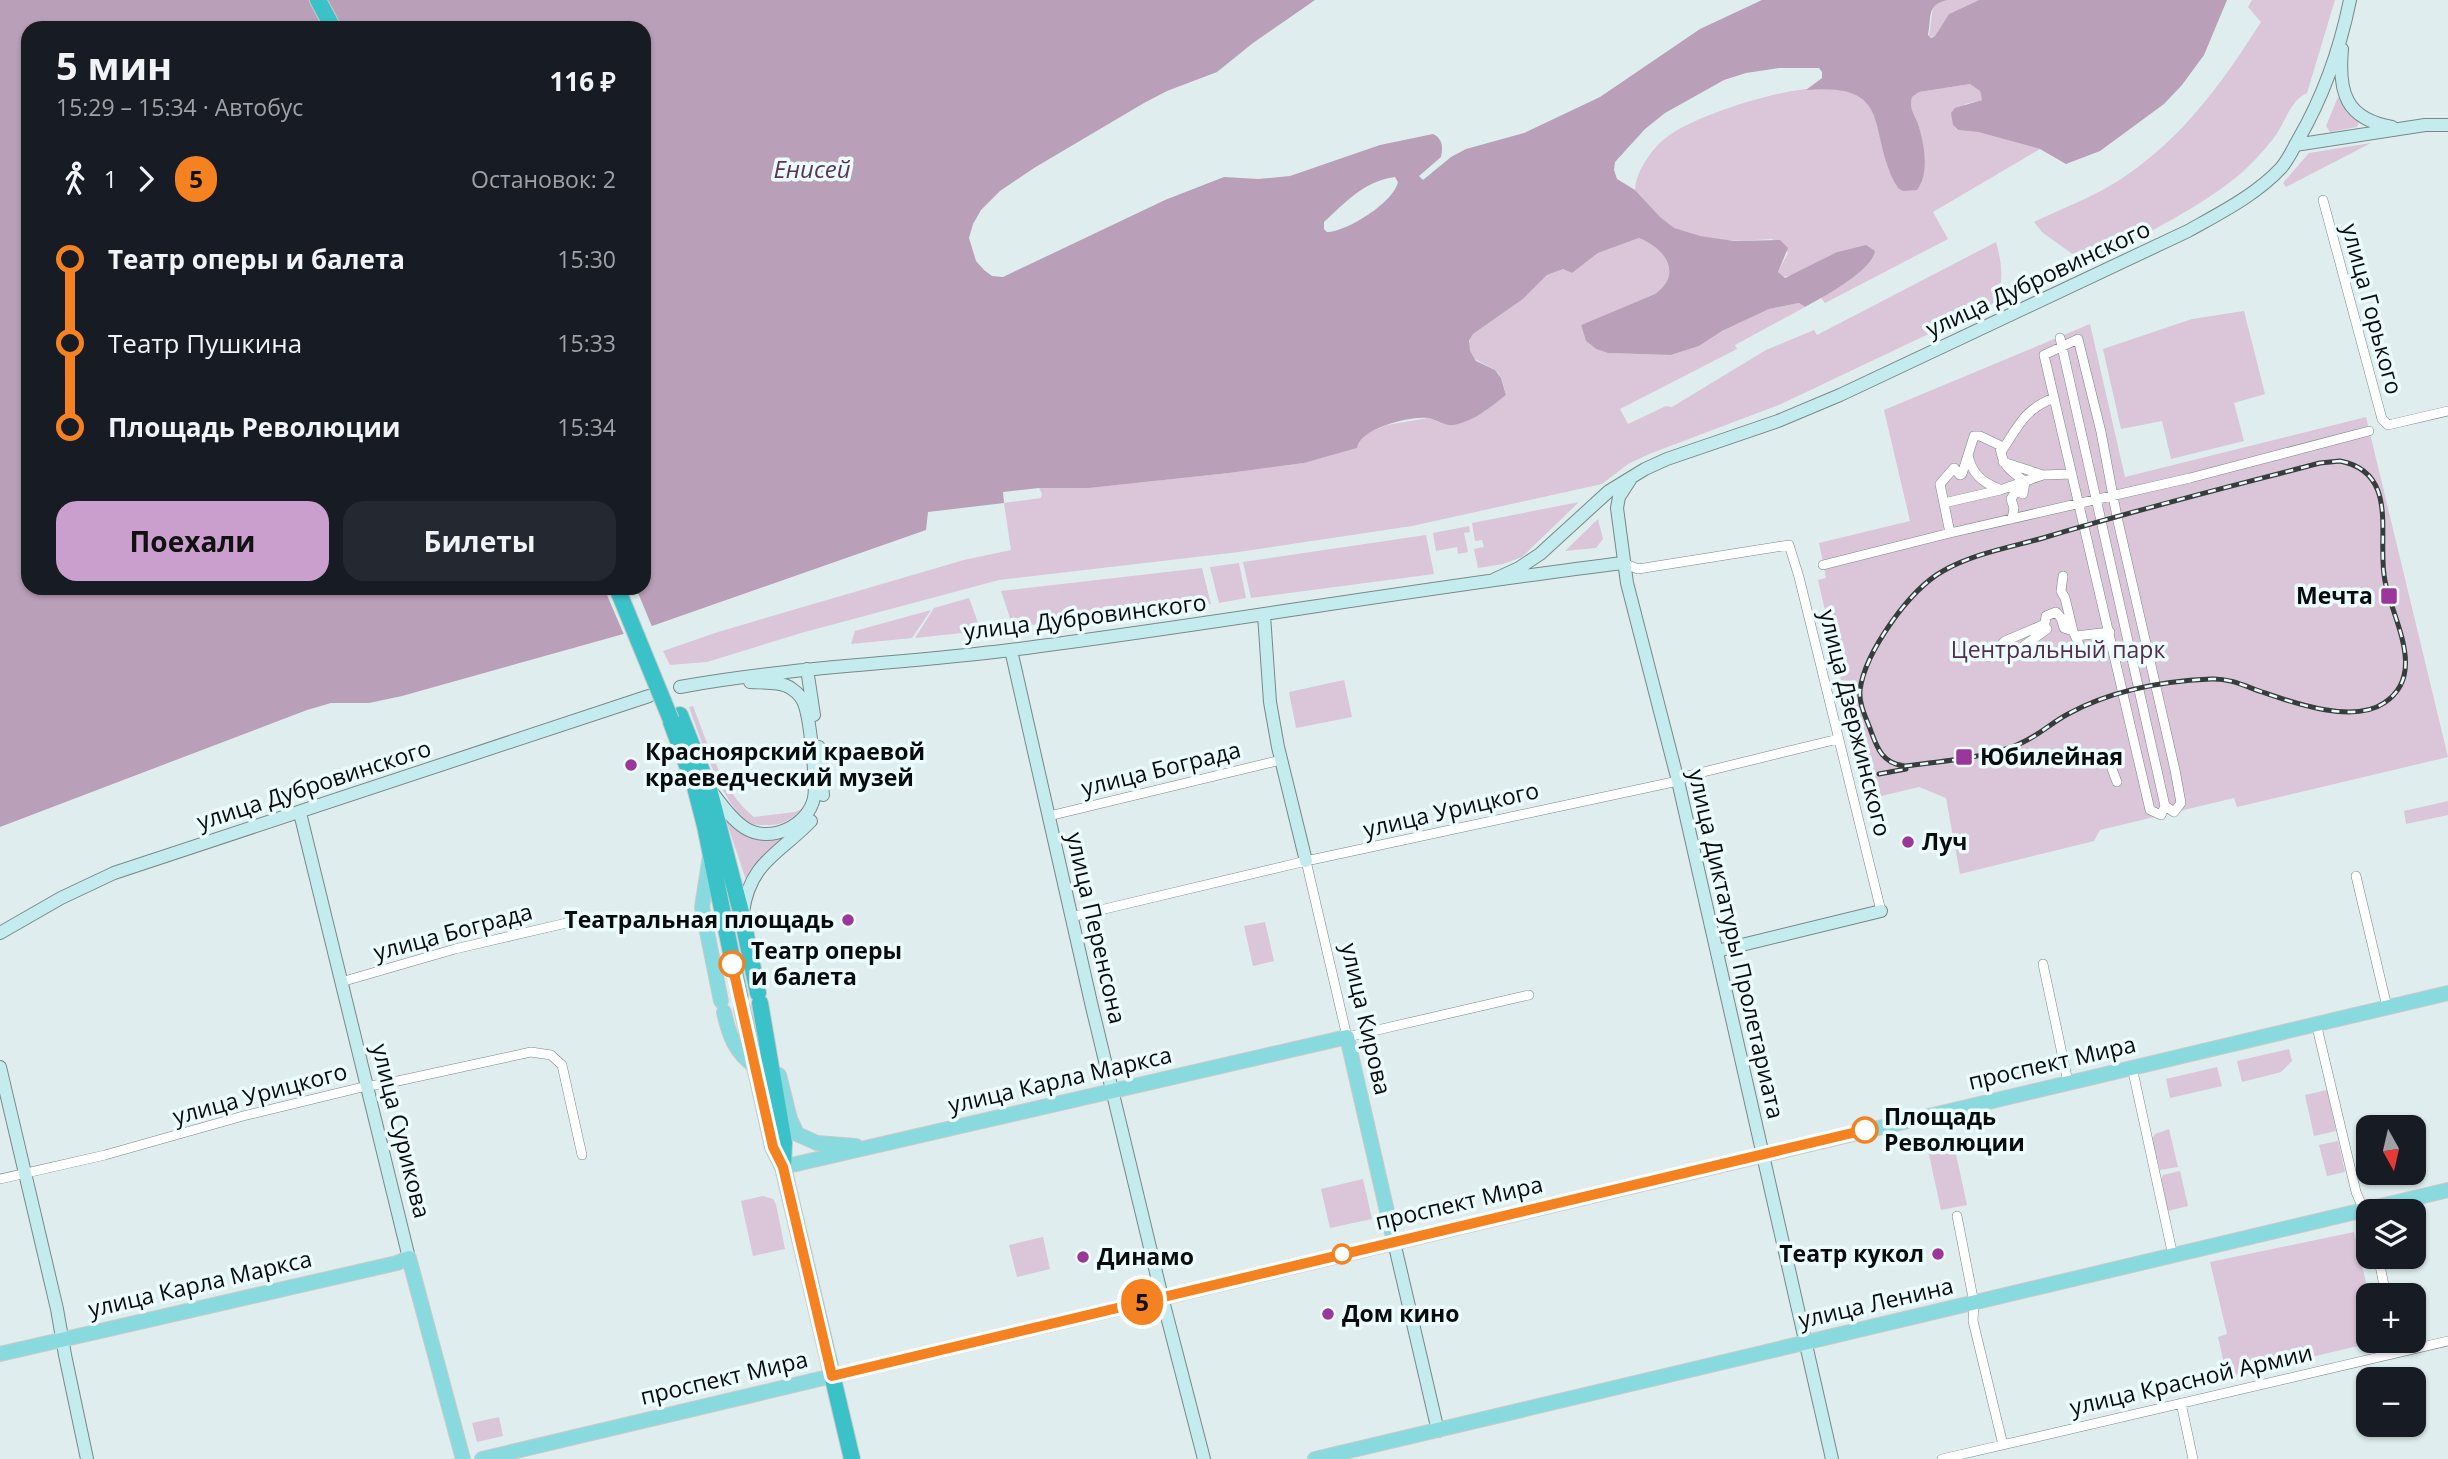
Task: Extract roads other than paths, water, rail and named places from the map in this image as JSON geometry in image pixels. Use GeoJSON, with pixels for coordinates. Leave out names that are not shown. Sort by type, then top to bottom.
{"type":"FeatureCollection","features":[{"type":"Feature","properties":{"kind":"highway"},"geometry":{"type":"LineString","coordinates":[[318,0],[329,21]]}},
{"type":"Feature","properties":{"kind":"highway"},"geometry":{"type":"LineString","coordinates":[[327,0],[338,21]]}},
{"type":"Feature","properties":{"kind":"highway"},"geometry":{"type":"LineString","coordinates":[[620,595],[709,789],[742,916],[766,1031],[784,1143],[783,1167]]}},
{"type":"Feature","properties":{"kind":"highway"},"geometry":{"type":"LineString","coordinates":[[627,595],[675,718],[695,787],[773,1147],[783,1167],[852,1459]]}},
{"type":"Feature","properties":{"kind":"main road","name":"улица Дубровинского"},"geometry":{"type":"LineString","coordinates":[[1495,579],[1520,568],[1539,554],[1609,491],[1667,459],[1778,421],[1840,395],[2189,231],[2231,207],[2284,165],[2316,108],[2350,0]]}},
{"type":"Feature","properties":{"kind":"main road"},"geometry":{"type":"LineString","coordinates":[[2343,28],[2340,72],[2342,89],[2349,105],[2367,121],[2403,129]]}},
{"type":"Feature","properties":{"kind":"main road"},"geometry":{"type":"LineString","coordinates":[[2295,145],[2425,125],[2448,125]]}},
{"type":"Feature","properties":{"kind":"main road"},"geometry":{"type":"LineString","coordinates":[[1623,563],[1618,502],[1632,477]]}},
{"type":"Feature","properties":{"kind":"main road","name":"улица Дубровинского"},"geometry":{"type":"LineString","coordinates":[[680,687],[807,669],[1011,650],[1495,579],[1623,563]]}},
{"type":"Feature","properties":{"kind":"main road","name":"улица Диктатуры Пролетариата"},"geometry":{"type":"LineString","coordinates":[[1623,563],[1678,781],[1832,1459]]}},
{"type":"Feature","properties":{"kind":"main road","name":"улица Кирова"},"geometry":{"type":"LineString","coordinates":[[1264,615],[1270,702],[1306,861]]}},
{"type":"Feature","properties":{"kind":"main road","name":"улица Перенсона"},"geometry":{"type":"LineString","coordinates":[[1011,650],[1071,917],[1162,1297],[1205,1459]]}},
{"type":"Feature","properties":{"kind":"main road"},"geometry":{"type":"LineString","coordinates":[[742,916],[748,886],[758,868],[810,821],[818,811],[823,797],[823,776],[807,669]]}},
{"type":"Feature","properties":{"kind":"main road"},"geometry":{"type":"LineString","coordinates":[[709,789],[743,827],[753,832],[778,833],[791,828],[810,810],[814,798],[806,715],[799,695],[789,687],[774,683],[722,679]]}},
{"type":"Feature","properties":{"kind":"main road","name":"улица Дубровинского"},"geometry":{"type":"LineString","coordinates":[[0,933],[61,898],[114,873],[649,696]]}},
{"type":"Feature","properties":{"kind":"main road","name":"улица Сурикова"},"geometry":{"type":"LineString","coordinates":[[300,813],[408,1258],[463,1459]]}},
{"type":"Feature","properties":{"kind":"main road"},"geometry":{"type":"LineString","coordinates":[[710,854],[702,907],[722,1007],[729,1035],[746,1060],[756,1067]]}},
{"type":"Feature","properties":{"kind":"main road"},"geometry":{"type":"LineString","coordinates":[[1717,951],[1881,911]]}},
{"type":"Feature","properties":{"kind":"main road","name":"проспект Мира"},"geometry":{"type":"LineString","coordinates":[[482,1459],[2448,992]]}},
{"type":"Feature","properties":{"kind":"main road"},"geometry":{"type":"LineString","coordinates":[[766,1031],[790,1119],[797,1134],[817,1143],[872,1147]]}},
{"type":"Feature","properties":{"kind":"main road","name":"улица Кирова"},"geometry":{"type":"LineString","coordinates":[[1347,1037],[1438,1431]]}},
{"type":"Feature","properties":{"kind":"main road","name":"улица Карла Маркса"},"geometry":{"type":"LineString","coordinates":[[783,1167],[1347,1037]]}},
{"type":"Feature","properties":{"kind":"main road"},"geometry":{"type":"LineString","coordinates":[[0,1067],[57,1309],[87,1459]]}},
{"type":"Feature","properties":{"kind":"main road","name":"улица Ленина"},"geometry":{"type":"LineString","coordinates":[[2418,1199],[2448,1190]]}},
{"type":"Feature","properties":{"kind":"main road","name":"улица Ленина"},"geometry":{"type":"LineString","coordinates":[[1315,1459],[2173,1256],[2356,1217]]}},
{"type":"Feature","properties":{"kind":"main road","name":"улица Карла Маркса"},"geometry":{"type":"LineString","coordinates":[[0,1354],[408,1258]]}},
{"type":"Feature","properties":{"kind":"street","name":"улица Горького"},"geometry":{"type":"LineString","coordinates":[[2323,200],[2382,419],[2388,425],[2448,411]]}},
{"type":"Feature","properties":{"kind":"street"},"geometry":{"type":"LineString","coordinates":[[2061,342],[2165,806],[2161,816],[2150,810],[2044,355],[2061,342],[2078,339],[2175,770],[2180,803],[2174,812],[2165,806]]}},
{"type":"Feature","properties":{"kind":"street"},"geometry":{"type":"LineString","coordinates":[[2002,457],[2020,424],[2036,405],[2054,398]]}},
{"type":"Feature","properties":{"kind":"street"},"geometry":{"type":"LineString","coordinates":[[1823,565],[2112,497],[2369,431]]}},
{"type":"Feature","properties":{"kind":"street"},"geometry":{"type":"LineString","coordinates":[[1950,533],[1940,484],[1954,468],[1962,474],[1974,436],[1999,445],[2009,470],[2025,482]]}},
{"type":"Feature","properties":{"kind":"street"},"geometry":{"type":"LineString","coordinates":[[1968,455],[1979,478],[2000,490]]}},
{"type":"Feature","properties":{"kind":"street"},"geometry":{"type":"LineString","coordinates":[[2002,457],[2043,475]]}},
{"type":"Feature","properties":{"kind":"street"},"geometry":{"type":"LineString","coordinates":[[1944,503],[2000,490],[2043,475],[2072,474]]}},
{"type":"Feature","properties":{"kind":"street"},"geometry":{"type":"LineString","coordinates":[[2012,519],[2014,508],[2011,499],[2016,491],[2023,494],[2025,482]]}},
{"type":"Feature","properties":{"kind":"street","name":"улица Дубровинского"},"geometry":{"type":"LineString","coordinates":[[1623,563],[1638,569],[1789,545]]}},
{"type":"Feature","properties":{"kind":"street","name":"улица Дзержинского"},"geometry":{"type":"LineString","coordinates":[[1789,545],[1800,577],[1881,911]]}},
{"type":"Feature","properties":{"kind":"street"},"geometry":{"type":"LineString","coordinates":[[2056,612],[2063,576]]}},
{"type":"Feature","properties":{"kind":"street"},"geometry":{"type":"LineString","coordinates":[[2061,591],[2065,598],[2071,631]]}},
{"type":"Feature","properties":{"kind":"street"},"geometry":{"type":"LineString","coordinates":[[2024,632],[2028,643],[2046,626],[2046,616],[2056,612]]}},
{"type":"Feature","properties":{"kind":"street"},"geometry":{"type":"LineString","coordinates":[[2056,612],[2082,651]]}},
{"type":"Feature","properties":{"kind":"street"},"geometry":{"type":"LineString","coordinates":[[2046,626],[2054,632],[2109,632]]}},
{"type":"Feature","properties":{"kind":"street"},"geometry":{"type":"LineString","coordinates":[[1989,657],[2005,641],[2046,626]]}},
{"type":"Feature","properties":{"kind":"street","name":"улица Урицкого"},"geometry":{"type":"LineString","coordinates":[[1071,917],[1306,861],[1678,781],[1687,776],[1838,739]]}},
{"type":"Feature","properties":{"kind":"street","name":"улица Бограда"},"geometry":{"type":"LineString","coordinates":[[1049,816],[1281,760]]}},
{"type":"Feature","properties":{"kind":"street"},"geometry":{"type":"LineString","coordinates":[[2112,769],[2117,782]]}},
{"type":"Feature","properties":{"kind":"street","name":"улица Кирова"},"geometry":{"type":"LineString","coordinates":[[1306,861],[1347,1037]]}},
{"type":"Feature","properties":{"kind":"street"},"geometry":{"type":"LineString","coordinates":[[2356,876],[2387,1007]]}},
{"type":"Feature","properties":{"kind":"street","name":"улица Бограда"},"geometry":{"type":"LineString","coordinates":[[341,982],[455,949],[575,921]]}},
{"type":"Feature","properties":{"kind":"street"},"geometry":{"type":"LineString","coordinates":[[2043,964],[2068,1082]]}},
{"type":"Feature","properties":{"kind":"street"},"geometry":{"type":"LineString","coordinates":[[1347,1037],[1529,995]]}},
{"type":"Feature","properties":{"kind":"street"},"geometry":{"type":"LineString","coordinates":[[2316,1023],[2359,1199]]}},
{"type":"Feature","properties":{"kind":"street","name":"улица Урицкого"},"geometry":{"type":"LineString","coordinates":[[0,1179],[117,1152],[243,1116],[367,1086],[531,1052],[551,1055],[562,1065],[582,1154]]}},
{"type":"Feature","properties":{"kind":"street"},"geometry":{"type":"LineString","coordinates":[[2132,1067],[2173,1256]]}},
{"type":"Feature","properties":{"kind":"street"},"geometry":{"type":"LineString","coordinates":[[1956,1216],[1974,1303],[1973,1321],[2003,1445]]}},
{"type":"Feature","properties":{"kind":"street","name":"улица Красной Армии"},"geometry":{"type":"LineString","coordinates":[[2426,1345],[2448,1340]]}},
{"type":"Feature","properties":{"kind":"street","name":"улица Красной Армии"},"geometry":{"type":"LineString","coordinates":[[1942,1459],[2391,1353]]}},
{"type":"Feature","properties":{"kind":"street"},"geometry":{"type":"LineString","coordinates":[[2181,1403],[2193,1459]]}},
{"type":"Feature","properties":{"kind":"water","name":"Енисей"},"geometry":{"type":"Polygon","coordinates":[[[0,0],[1315,0],[1217,72],[1144,103],[1000,191],[981,210],[969,238],[976,261],[992,276],[1003,277],[1165,200],[1224,177],[1258,179],[1290,176],[1380,145],[1433,134],[1442,144],[1441,157],[1419,176],[1423,180],[1451,157],[1466,149],[1524,133],[1600,97],[1700,29],[1762,0],[1948,0],[1936,5],[1931,12],[1928,35],[1931,38],[1949,14],[1979,0],[2227,0],[2204,55],[2164,104],[2100,151],[2066,164],[2040,149],[1978,132],[1958,130],[1953,125],[1951,113],[1955,108],[1982,100],[1980,91],[1970,84],[1919,92],[1912,97],[1911,105],[1922,140],[1925,167],[1917,190],[1903,191],[1898,188],[1888,167],[1874,115],[1866,103],[1854,94],[1835,90],[1806,90],[1822,78],[1819,68],[1779,68],[1746,73],[1724,80],[1665,113],[1645,129],[1615,162],[1614,170],[1617,179],[1635,190],[1674,228],[1700,236],[1734,241],[1780,240],[1788,248],[1778,272],[1785,278],[1837,252],[1866,245],[1875,251],[1872,259],[1856,275],[1805,307],[1799,303],[1769,309],[1722,331],[1699,346],[1671,355],[1608,353],[1596,349],[1586,341],[1581,325],[1655,294],[1668,278],[1669,270],[1663,255],[1639,238],[1598,253],[1572,273],[1563,269],[1547,275],[1523,299],[1473,334],[1469,341],[1470,351],[1476,361],[1495,370],[1501,378],[1506,395],[1482,413],[1461,423],[1447,425],[1428,418],[1398,421],[1376,429],[1360,441],[1357,448],[1304,463],[1089,488],[1039,488],[1003,492],[1004,503],[928,512],[926,530],[652,626],[402,696],[369,703],[331,703],[0,827],[0,0]],[[1395,177],[1384,179],[1356,193],[1324,222],[1324,229],[1327,232],[1336,231],[1357,221],[1379,207],[1395,190],[1398,182],[1395,177]]]}},
{"type":"Feature","properties":{"kind":"railway"},"geometry":{"type":"LineString","coordinates":[[2340,461],[2359,468],[2372,479],[2379,493],[2382,509],[2385,581],[2404,645],[2405,662],[2404,677],[2397,691],[2384,703],[2356,712],[2323,710],[2231,681],[2193,680],[2156,685],[2101,699],[2068,714],[2022,743],[1988,754],[1905,766],[1889,761],[1879,750],[1861,702],[1860,690],[1870,658],[1904,607],[1917,592],[1943,571],[1979,555],[2112,518],[2320,463],[2340,461]]}},
{"type":"Feature","properties":{"kind":"railway"},"geometry":{"type":"LineString","coordinates":[[1879,774],[1906,769]]}},
{"type":"Feature","properties":{"kind":"place","name":"Мечта"},"geometry":{"type":"Point","coordinates":[2389,596]}},
{"type":"Feature","properties":{"kind":"place","name":"Юбилейная"},"geometry":{"type":"Point","coordinates":[1964,757]}},
{"type":"Feature","properties":{"kind":"place","name":"Красноярский краевой краеведческий музей"},"geometry":{"type":"Point","coordinates":[631,765]}},
{"type":"Feature","properties":{"kind":"place","name":"Луч"},"geometry":{"type":"Point","coordinates":[1908,842]}},
{"type":"Feature","properties":{"kind":"place","name":"Театральная площадь"},"geometry":{"type":"Point","coordinates":[848,920]}},
{"type":"Feature","properties":{"kind":"place","name":"Театр оперы и балета"},"geometry":{"type":"Point","coordinates":[732,964]}},
{"type":"Feature","properties":{"kind":"place","name":"Площадь Революции"},"geometry":{"type":"Point","coordinates":[1865,1130]}},
{"type":"Feature","properties":{"kind":"place","name":"Театр кукол"},"geometry":{"type":"Point","coordinates":[1938,1254]}},
{"type":"Feature","properties":{"kind":"place","name":"Динамо"},"geometry":{"type":"Point","coordinates":[1083,1257]}},
{"type":"Feature","properties":{"kind":"place","name":"Дом кино"},"geometry":{"type":"Point","coordinates":[1328,1314]}},
{"type":"Feature","properties":{"kind":"park label","name":"Центральный парк"},"geometry":{"type":"Point","coordinates":[2058,650]}}]}
